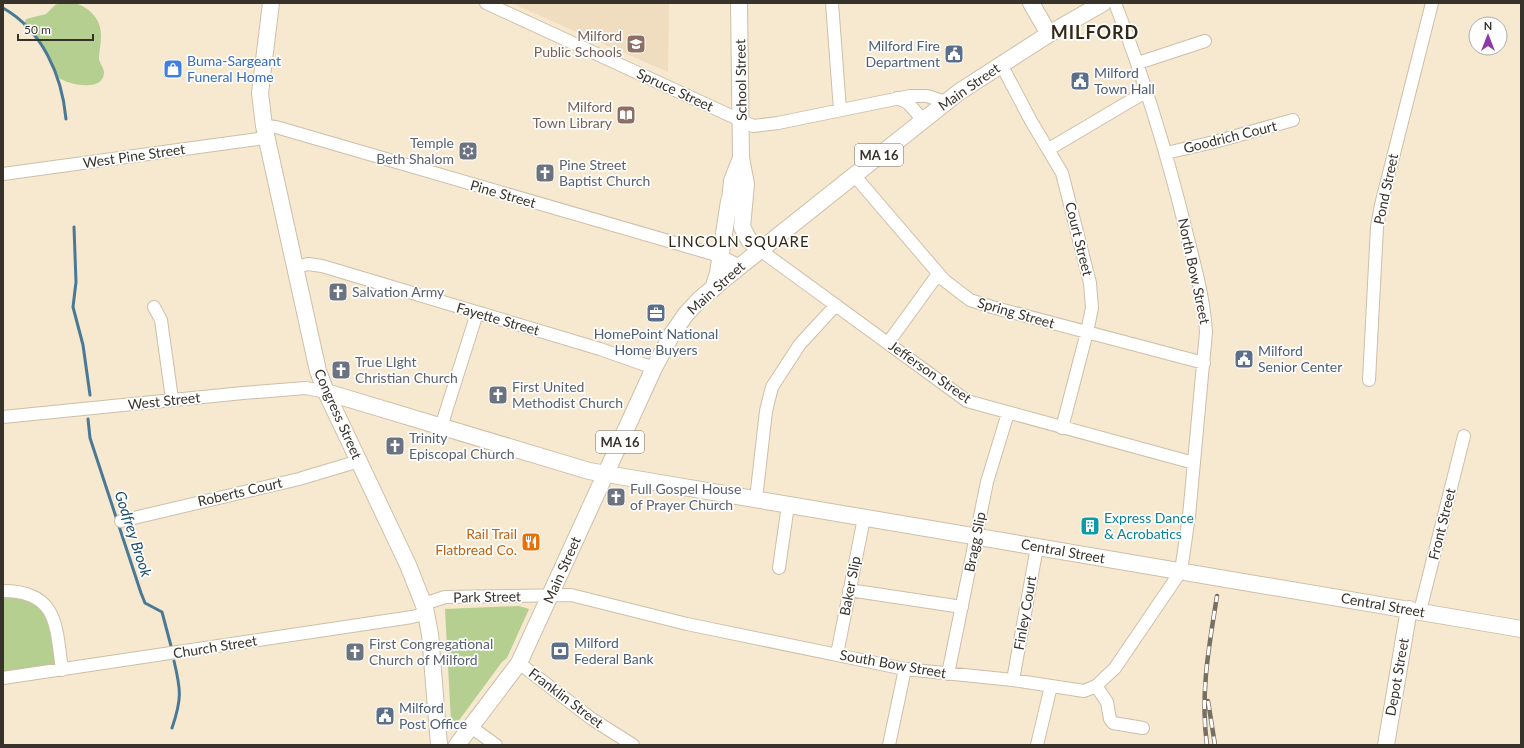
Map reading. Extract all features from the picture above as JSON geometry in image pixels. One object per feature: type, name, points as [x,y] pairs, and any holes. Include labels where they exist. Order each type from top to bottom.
[{"type":"main road","name":"Congress Street","points":[[271,3],[260,93],[264,132],[311,348],[326,392],[408,565],[425,608],[439,745]]},
{"type":"main road","name":"School Street","points":[[739,3],[742,121],[741,158],[746,180],[742,219],[744,232]]},
{"type":"main road","points":[[1030,3],[1049,34]]},
{"type":"main road","name":"Main Street","points":[[457,745],[519,663],[654,368],[678,324],[694,306],[740,266],[946,102],[1001,64],[1103,3]]},
{"type":"main road","name":"School Street","points":[[741,158],[734,174],[729,201],[731,218],[760,250]]},
{"type":"main road","points":[[713,289],[718,277],[729,201]]},
{"type":"main road","name":"Central Street","points":[[326,392],[589,471],[1414,610],[1521,630]]},
{"type":"main road","name":"Depot Street","points":[[1386,745],[1414,610]]},
{"type":"street","name":"Spruce Street","points":[[486,3],[753,126],[764,126],[896,98],[920,95],[946,102]]},
{"type":"street","points":[[832,3],[840,110]]},
{"type":"street","name":"North Bow Street","points":[[1115,3],[1138,63],[1166,153],[1192,256],[1206,320],[1204,363],[1189,516],[1181,571]]},
{"type":"street","name":"Pond Street","points":[[1370,380],[1377,227],[1381,205],[1432,3]]},
{"type":"street","points":[[1138,63],[1205,41]]},
{"type":"street","name":"Court Street","points":[[1001,64],[1031,121],[1062,173],[1090,283],[1092,308],[1062,428]]},
{"type":"street","points":[[1049,149],[1147,91]]},
{"type":"street","points":[[896,98],[908,103],[923,120]]},
{"type":"street","name":"Goodrich Court","points":[[1166,153],[1218,141],[1294,120]]},
{"type":"street","name":"Pine Street","points":[[264,132],[276,127],[720,256],[740,266]]},
{"type":"street","name":"West Pine Street","points":[[4,170],[264,132]]},
{"type":"street","name":"Spring Street","points":[[854,175],[938,274],[957,291],[978,303],[1204,363]]},
{"type":"street","name":"Jefferson Street","points":[[760,250],[964,399],[1008,413],[1194,464]]},
{"type":"street","name":"Fayette Street","points":[[294,268],[308,264],[322,266],[600,349],[654,368]]},
{"type":"street","points":[[888,343],[938,274]]},
{"type":"street","points":[[756,500],[766,412],[772,387],[800,344],[836,305]]},
{"type":"street","points":[[154,307],[161,320],[172,399]]},
{"type":"street","points":[[441,427],[477,313]]},
{"type":"street","name":"West Street","points":[[3,417],[172,399],[306,388],[326,392]]},
{"type":"street","name":"Bragg Slip","points":[[948,674],[987,482],[1008,413]]},
{"type":"street","name":"Front Street","points":[[1414,610],[1464,436]]},
{"type":"street","name":"Roberts Court","points":[[121,521],[299,479],[359,462]]},
{"type":"street","points":[[779,568],[788,505]]},
{"type":"street","name":"Baker Slip","points":[[837,654],[864,518]]},
{"type":"street","name":"Finley Court","points":[[1013,680],[1037,547]]},
{"type":"street","name":"South Bow Street","points":[[550,596],[571,595],[687,624],[905,669],[1013,680],[1084,692],[1096,686],[1115,668],[1181,571]]},
{"type":"street","points":[[849,590],[962,607]]},
{"type":"street","points":[[3,591],[27,593],[41,601],[49,609],[53,620],[62,670]]},
{"type":"street","name":"Park Street","points":[[425,608],[445,597],[550,596]]},
{"type":"street","name":"Church Street","points":[[3,678],[412,617],[425,608]]},
{"type":"street","name":"Franklin Street","points":[[519,663],[592,719],[633,745]]},
{"type":"street","points":[[888,745],[905,669]]},
{"type":"street","points":[[1037,745],[1051,686]]},
{"type":"street","points":[[1096,686],[1107,702],[1110,718],[1113,722],[1143,728]]},
{"type":"street","points":[[471,727],[496,745]]},
{"type":"shaded area","name":"Milford Public Schools","points":[[511,3],[669,3],[668,72],[631,56]]},
{"type":"green space","points":[[60,3],[73,3],[81,5],[91,12],[100,26],[101,40],[99,60],[104,73],[102,79],[98,83],[92,85],[78,85],[59,78],[42,47],[23,25],[26,19],[46,14],[55,5]]},
{"type":"green space","points":[[3,595],[24,598],[32,601],[38,606],[47,621],[50,630],[56,659],[55,665],[3,673]]},
{"type":"green space","points":[[519,606],[529,609],[507,658],[502,662],[460,719],[457,722],[451,721],[445,609]]},
{"type":"waterway","name":"Godfrey Brook","points":[[3,8],[17,17],[29,28],[48,55],[60,86],[66,119]]},
{"type":"waterway","name":"Godfrey Brook","points":[[74,227],[76,282],[73,307],[83,345],[90,395]]},
{"type":"waterway","name":"Godfrey Brook","points":[[88,419],[90,438],[141,593],[145,603],[162,612],[171,646]]},
{"type":"waterway","name":"Godfrey Brook","points":[[172,728],[179,702],[179,687],[174,661]]},
{"type":"railway","points":[[1207,745],[1204,707],[1206,670],[1217,596]]},
{"type":"railway","points":[[1208,701],[1215,745]]},
{"type":"place","name":"Milford Public Schools","points":[[636,44]]},
{"type":"place","name":"Milford Fire Department","points":[[954,54]]},
{"type":"place","name":"Buma-Sargeant Funeral Home","points":[[173,69]]},
{"type":"place","name":"Milford Town Hall","points":[[1080,81]]},
{"type":"place","name":"Milford Town Library","points":[[626,115]]},
{"type":"place","name":"Temple Beth Shalom","points":[[468,151]]},
{"type":"place","name":"Pine Street Baptist Church","points":[[545,173]]},
{"type":"place","name":"Salvation Army","points":[[338,292]]},
{"type":"place","name":"HomePoint National Home Buyers","points":[[656,313]]},
{"type":"place","name":"Milford Senior Center","points":[[1244,359]]},
{"type":"place","name":"True LIght Christian Church","points":[[341,370]]},
{"type":"place","name":"First United Methodist Church","points":[[498,395]]},
{"type":"place","name":"Trinity Episcopal Church","points":[[395,446]]},
{"type":"place","name":"Full Gospel House of Prayer Church","points":[[616,497]]},
{"type":"place","name":"Express Dance & Acrobatics","points":[[1090,526]]},
{"type":"place","name":"Rail Trail Flatbread Co.","points":[[531,542]]},
{"type":"place","name":"Milford Federal Bank","points":[[560,651]]},
{"type":"place","name":"First Congregational Church of Milford","points":[[355,652]]},
{"type":"place","name":"Milford Post Office","points":[[385,716]]},
{"type":"district","name":"MILFORD","points":[[1095,33]]},
{"type":"district","name":"LINCOLN SQUARE","points":[[739,242]]}]
